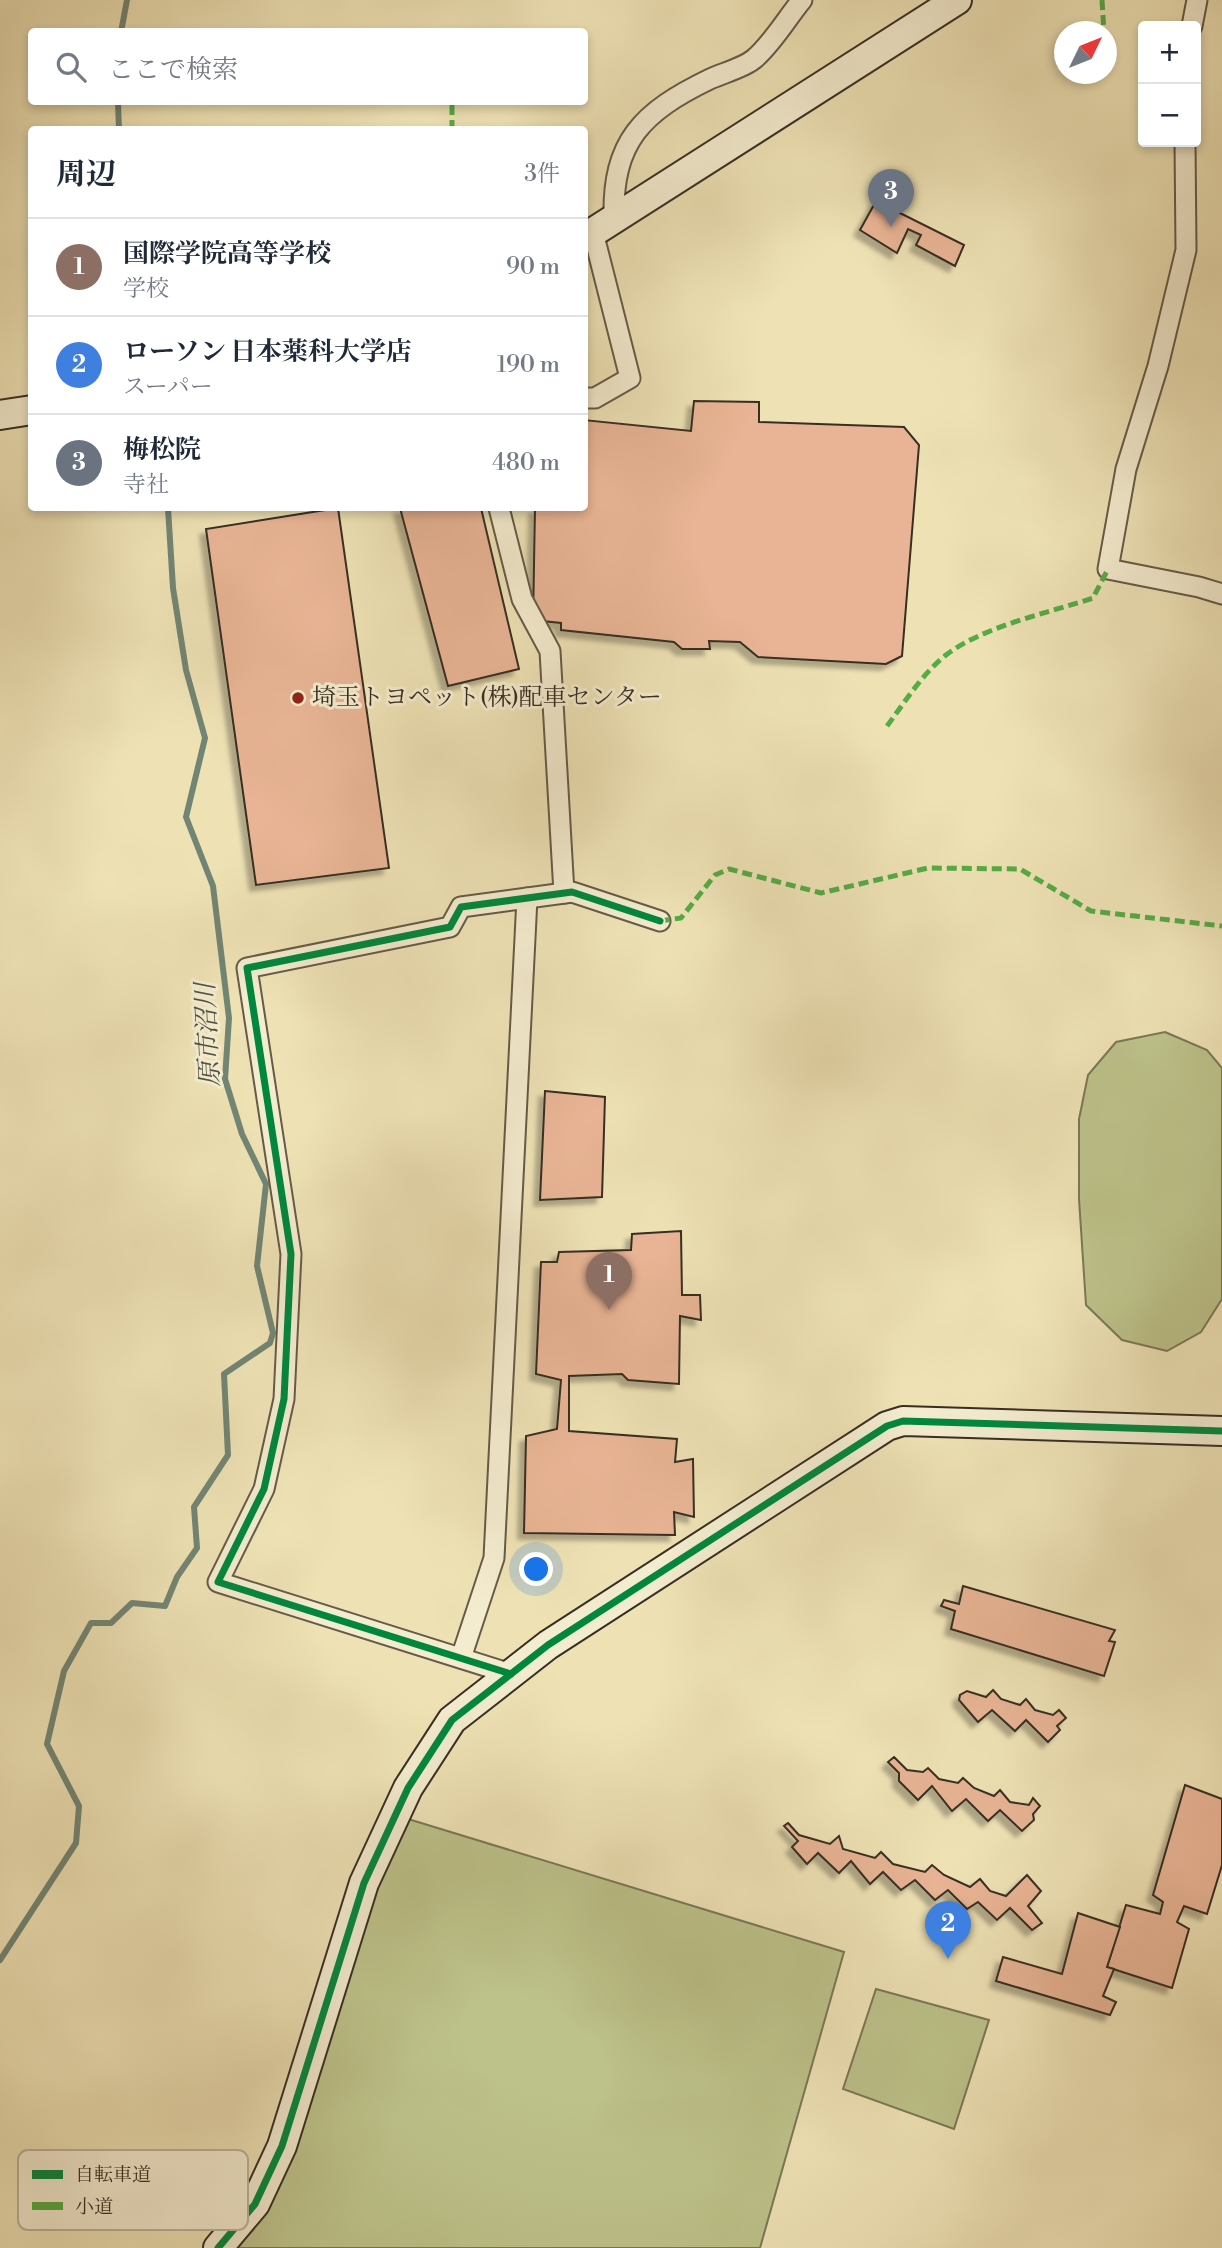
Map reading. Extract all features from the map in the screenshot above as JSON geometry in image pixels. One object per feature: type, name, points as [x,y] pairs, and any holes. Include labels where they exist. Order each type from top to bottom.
[{"type":"street","points":[[588,398],[595,398],[630,378],[597,230],[622,154],[637,129],[652,113],[754,60],[802,0]]},
{"type":"street","points":[[597,230],[957,0]]},
{"type":"street","points":[[1193,21],[1197,0]]},
{"type":"street","points":[[1185,147],[1186,250],[1158,366],[1126,469],[1108,569],[1222,594]]},
{"type":"street","points":[[0,415],[28,411]]},
{"type":"street","points":[[500,511],[522,599],[550,650],[564,893]]},
{"type":"street","points":[[511,1674],[218,1583],[264,1489],[284,1399],[291,1254],[247,968],[450,928],[461,908],[572,892],[660,921]]},
{"type":"street","points":[[461,1658],[494,1558],[527,898]]},
{"type":"street","points":[[248,2211],[282,2146],[364,1883],[408,1788],[452,1720],[548,1645],[887,1426],[903,1421],[1222,1431]]},
{"type":"street","points":[[218,2248],[233,2230]]},
{"type":"green space","points":[[1165,1032],[1207,1050],[1222,1068],[1222,1299],[1201,1332],[1167,1351],[1122,1340],[1086,1305],[1079,1199],[1079,1119],[1088,1075],[1116,1042]]},
{"type":"green space","points":[[395,1815],[844,1952],[760,2248],[238,2248],[245,2230],[248,2230],[248,2220]]},
{"type":"green space","points":[[876,1989],[989,2020],[954,2129],[843,2089]]},
{"type":"building","points":[[876,201],[964,245],[955,266],[916,245],[921,235],[908,229],[897,253],[860,230]]},
{"type":"building","points":[[694,401],[759,402],[759,422],[904,427],[919,445],[902,656],[886,664],[758,657],[740,642],[709,641],[710,649],[682,649],[674,642],[561,630],[561,623],[533,620],[535,511],[588,511],[588,420],[691,431]]},
{"type":"building","name":"埼玉トヨペット(株)配車センター","points":[[319,511],[338,511],[389,868],[256,885],[206,529]]},
{"type":"building","points":[[401,511],[482,511],[519,669],[448,686]]},
{"type":"building","points":[[545,1091],[605,1097],[602,1197],[540,1200]]},
{"type":"building","points":[[681,1231],[682,1295],[700,1295],[701,1320],[680,1316],[679,1384],[628,1380],[622,1374],[569,1376],[569,1431],[677,1439],[675,1462],[693,1459],[694,1517],[674,1512],[675,1535],[524,1533],[526,1436],[557,1429],[561,1380],[536,1374],[541,1262],[557,1262],[559,1252],[631,1250],[632,1234]]},
{"type":"building","points":[[963,1586],[1115,1630],[1109,1641],[1115,1642],[1104,1676],[951,1629],[955,1611],[941,1606],[944,1600],[959,1604]]},
{"type":"building","points":[[993,1690],[1001,1699],[1020,1705],[1026,1699],[1035,1710],[1053,1715],[1059,1710],[1066,1718],[1057,1726],[1060,1730],[1048,1742],[1026,1720],[1015,1731],[992,1710],[978,1722],[959,1700],[960,1695],[967,1691],[986,1697]]},
{"type":"building","points":[[894,1757],[907,1770],[923,1772],[928,1768],[939,1779],[958,1783],[963,1778],[974,1788],[994,1796],[1000,1790],[1010,1802],[1029,1805],[1033,1798],[1040,1806],[1033,1814],[1034,1820],[1022,1831],[1000,1810],[988,1821],[966,1799],[952,1811],[932,1786],[918,1800],[899,1781],[899,1773],[888,1762]]},
{"type":"building","points":[[1185,1785],[1222,1799],[1222,1865],[1207,1914],[1184,1906],[1177,1922],[1189,1929],[1172,1988],[1107,1967],[1126,1905],[1160,1914],[1163,1902],[1153,1895]]},
{"type":"building","points":[[788,1823],[799,1835],[830,1844],[839,1836],[843,1849],[875,1858],[881,1852],[893,1864],[925,1872],[932,1865],[944,1875],[970,1887],[980,1879],[990,1891],[1006,1896],[1027,1875],[1041,1891],[1028,1906],[1042,1923],[1032,1930],[1010,1908],[997,1920],[978,1902],[967,1909],[948,1890],[935,1900],[915,1880],[901,1890],[883,1872],[870,1884],[851,1861],[839,1873],[818,1853],[807,1864],[792,1847],[798,1841],[784,1826]]},
{"type":"building","points":[[1078,1913],[1120,1927],[1107,1967],[1114,1969],[1103,1996],[1116,2002],[1110,2015],[996,1981],[1003,1957],[1062,1974]]},
{"type":"waterway","name":"原市沼川","points":[[122,28],[127,0]]},
{"type":"waterway","name":"原市沼川","points":[[118,105],[119,126]]},
{"type":"waterway","name":"原市沼川","points":[[0,1960],[76,1843],[79,1806],[47,1744],[64,1671],[91,1623],[111,1623],[132,1603],[165,1606],[177,1577],[197,1548],[194,1507],[228,1455],[224,1374],[270,1343],[273,1333],[257,1266],[266,1184],[242,1134],[225,1079],[229,1018],[213,886],[186,817],[205,738],[186,670],[173,588],[168,511]]},
{"type":"marked path","points":[[1102,0],[1103,21]]},
{"type":"marked path","points":[[452,105],[452,126]]},
{"type":"marked path","points":[[887,726],[922,679],[946,655],[997,628],[1093,598],[1108,569]]},
{"type":"marked path","points":[[660,921],[681,918],[715,875],[729,869],[821,893],[928,868],[1020,869],[1091,911],[1222,926]]},
{"type":"cycle path","points":[[511,1674],[218,1582],[264,1489],[284,1399],[291,1254],[247,968],[450,927],[461,907],[572,892],[660,921]]},
{"type":"cycle path","points":[[248,2212],[255,2204],[282,2146],[364,1883],[408,1788],[452,1720],[548,1645],[887,1426],[903,1421],[1222,1431]]},
{"type":"cycle path","points":[[218,2248],[233,2230]]},
{"type":"place","name":"梅松院","points":[[891,227]]},
{"type":"place","name":"埼玉トヨペット(株)配車センター","points":[[298,698]]},
{"type":"place","name":"国際学院高等学校","points":[[609,1310]]},
{"type":"place","name":"ローソン 日本薬科大学店","points":[[948,1959]]}]
